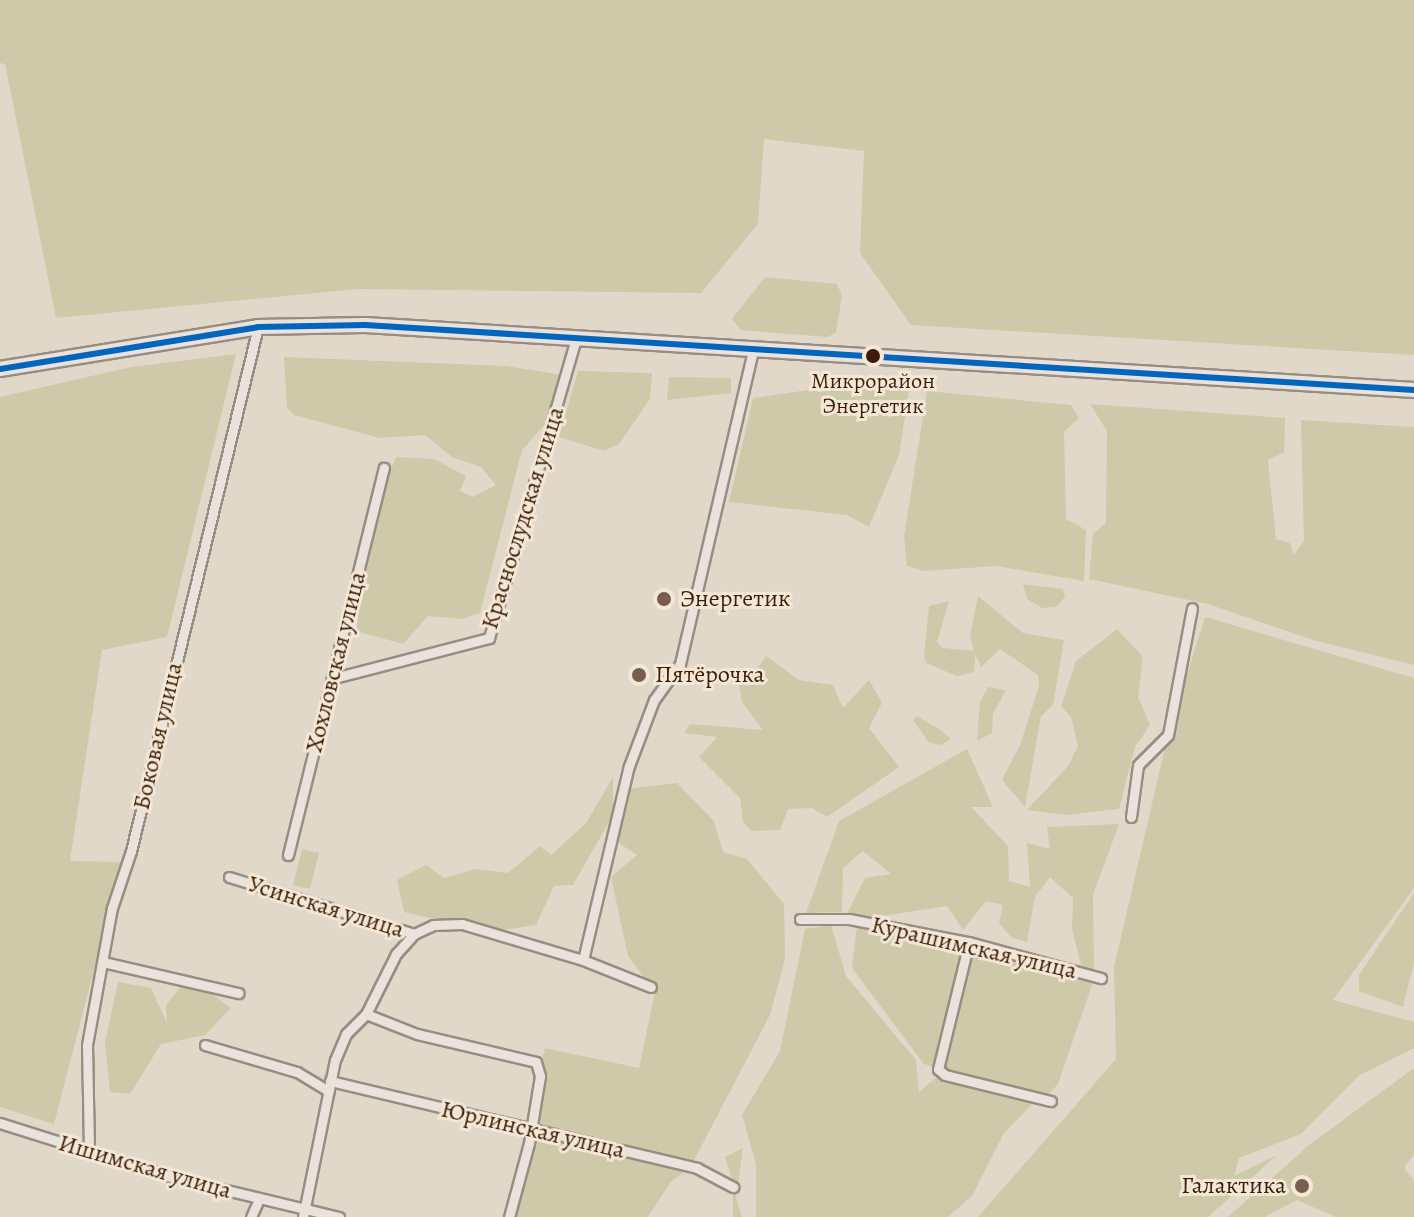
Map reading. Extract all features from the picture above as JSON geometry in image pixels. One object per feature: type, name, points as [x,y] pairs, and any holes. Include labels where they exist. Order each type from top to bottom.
[{"type":"main road","points":[[0,369],[258,327],[365,325],[1414,390]]},
{"type":"street","name":"Боковая улица","points":[[89,1149],[87,1045],[103,962],[258,327]]},
{"type":"street","name":"Краснослудская улица","points":[[334,678],[489,638],[576,338]]},
{"type":"street","points":[[583,960],[629,766],[654,700],[680,664],[753,350]]},
{"type":"street","name":"Хохловская улица","points":[[288,855],[384,468]]},
{"type":"street","points":[[1131,817],[1138,765],[1168,735],[1192,608]]},
{"type":"street","name":"Усинская улица","points":[[229,877],[414,934],[433,925],[462,924],[583,960],[651,987]]},
{"type":"street","name":"Курашимская улица","points":[[800,919],[849,919],[969,942],[1101,978]]},
{"type":"street","points":[[304,1213],[330,1086],[346,1034],[366,1014],[396,954],[414,934]]},
{"type":"street","points":[[969,942],[938,1063],[941,1072],[1051,1101]]},
{"type":"street","points":[[103,962],[238,993]]},
{"type":"street","points":[[366,1014],[417,1034],[530,1059],[540,1076],[527,1130],[529,1143],[509,1217]]},
{"type":"street","name":"Юрлинская улица","points":[[205,1045],[297,1072],[330,1086],[697,1168],[733,1187]]},
{"type":"street","name":"Ишимская улица","points":[[0,1123],[304,1213],[339,1217]]},
{"type":"street","points":[[251,1217],[259,1199]]},
{"type":"shaded area","points":[[0,0],[1414,0],[1414,355],[911,325],[860,253],[864,151],[764,139],[758,224],[701,293],[357,289],[56,318],[5,64],[0,63]]},
{"type":"shaded area","points":[[765,277],[837,284],[842,296],[836,332],[828,337],[741,330],[732,319]]},
{"type":"shaded area","points":[[236,354],[167,637],[102,650],[70,861],[122,862],[54,1124],[0,1107],[0,397],[131,367]]},
{"type":"shaded area","points":[[284,357],[506,366],[563,375],[546,423],[522,450],[480,613],[461,619],[428,616],[403,644],[356,631],[370,520],[396,457],[434,459],[466,476],[460,491],[473,497],[496,485],[481,467],[452,457],[425,435],[380,438],[294,415],[287,408]]},
{"type":"shaded area","points":[[578,371],[652,373],[650,399],[619,444],[604,451],[559,437]]},
{"type":"shaded area","points":[[669,377],[731,378],[731,393],[667,400]]},
{"type":"shaded area","points":[[842,385],[909,391],[899,455],[869,527],[847,515],[729,502],[753,398]]},
{"type":"shaded area","points":[[927,391],[1071,405],[1079,418],[1064,432],[1066,519],[1086,530],[1084,581],[996,566],[924,571],[907,566],[904,536]]},
{"type":"shaded area","points":[[1090,404],[1285,418],[1284,452],[1268,460],[1276,539],[1290,543],[1294,555],[1304,541],[1301,420],[1414,427],[1414,665],[1313,640],[1208,604],[1089,579],[1093,534],[1106,523],[1107,431]]},
{"type":"shaded area","points":[[1023,584],[1063,589],[1065,597],[1056,607],[1042,608],[1027,599]]},
{"type":"shaded area","points":[[978,596],[1023,633],[1064,640],[1053,705],[1041,716],[1025,807],[1002,780],[1020,745],[1039,686],[1038,675],[1000,649],[981,667],[975,654],[974,672],[957,676],[926,663],[924,656],[929,606],[949,601],[937,642],[943,648],[974,651],[970,637]]},
{"type":"shaded area","points":[[1205,617],[1414,678],[1414,888],[1333,1000],[1414,1022],[1414,1048],[1360,1075],[1301,1134],[1239,1158],[1234,1176],[1277,1155],[1208,1217],[978,1217],[1116,1059],[1114,967],[1168,735]]},
{"type":"shaded area","points":[[1117,629],[1143,657],[1138,697],[1150,725],[1135,747],[1119,809],[1066,815],[1027,810],[1068,766],[1078,746],[1071,717],[1061,706],[1076,661]]},
{"type":"shaded area","points":[[766,656],[799,680],[833,685],[843,708],[869,680],[882,703],[869,728],[899,767],[827,817],[812,808],[788,809],[780,830],[751,831],[743,822],[740,798],[699,757],[717,737],[684,733],[690,724],[763,730],[742,702],[739,685],[750,679]]},
{"type":"shaded area","points":[[988,687],[1006,690],[993,714],[992,733],[977,741],[980,702]]},
{"type":"shaded area","points":[[917,716],[951,739],[941,745],[929,743],[913,720]]},
{"type":"shaded area","points":[[967,749],[993,807],[971,807],[1008,846],[1009,881],[1030,887],[1027,843],[1050,849],[1047,827],[1119,824],[1093,895],[1094,970],[1081,965],[1072,929],[1073,898],[1050,877],[1035,897],[1027,942],[1012,938],[999,923],[1003,905],[986,901],[963,930],[947,906],[863,919],[846,915],[865,878],[891,874],[863,851],[843,868],[842,912],[806,913],[839,821]]},
{"type":"shaded area","points":[[613,777],[613,815],[573,885],[554,886],[536,925],[491,932],[404,912],[397,880],[426,865],[444,878],[476,869],[508,873],[540,846],[551,855],[586,823]]},
{"type":"shaded area","points":[[677,783],[714,821],[723,852],[747,859],[784,904],[785,959],[770,1015],[691,1166],[670,1183],[648,1217],[507,1217],[545,1048],[639,1068],[655,992],[628,956],[611,877],[637,855],[617,842],[627,789]]},
{"type":"shaded area","points":[[302,849],[319,853],[310,889],[293,885]]},
{"type":"shaded area","points":[[1414,893],[1414,962],[1403,1007],[1359,991],[1359,975]]},
{"type":"shaded area","points":[[831,925],[846,976],[916,1060],[919,1092],[945,1070],[924,1064],[852,968],[857,926],[972,946],[1094,979],[1058,1084],[1048,1095],[1005,1085],[1036,1100],[1004,1133],[972,1196],[948,1217],[756,1217],[756,1164],[742,1115],[780,1051],[805,929]]},
{"type":"shaded area","points":[[189,977],[231,1008],[205,1035],[161,1044],[130,1094],[110,1092],[105,1042],[118,982],[151,988],[167,1023],[166,1005]]},
{"type":"shaded area","points":[[1414,1068],[1414,1154],[1404,1168],[1414,1181],[1414,1217],[1336,1217],[1297,1200],[1265,1217],[1228,1217],[1309,1145]]},
{"type":"shaded area","points":[[743,1148],[736,1198],[742,1217],[733,1217],[733,1182],[725,1157]]},
{"type":"transit line","points":[[0,369],[258,327],[365,325],[1414,390]]},
{"type":"place","name":"Микрорайон Энергетик","points":[[873,356]]},
{"type":"place","name":"Энергетик","points":[[664,599]]},
{"type":"place","name":"Пятёрочка","points":[[639,675]]},
{"type":"place","name":"Галактика","points":[[1302,1186]]}]
